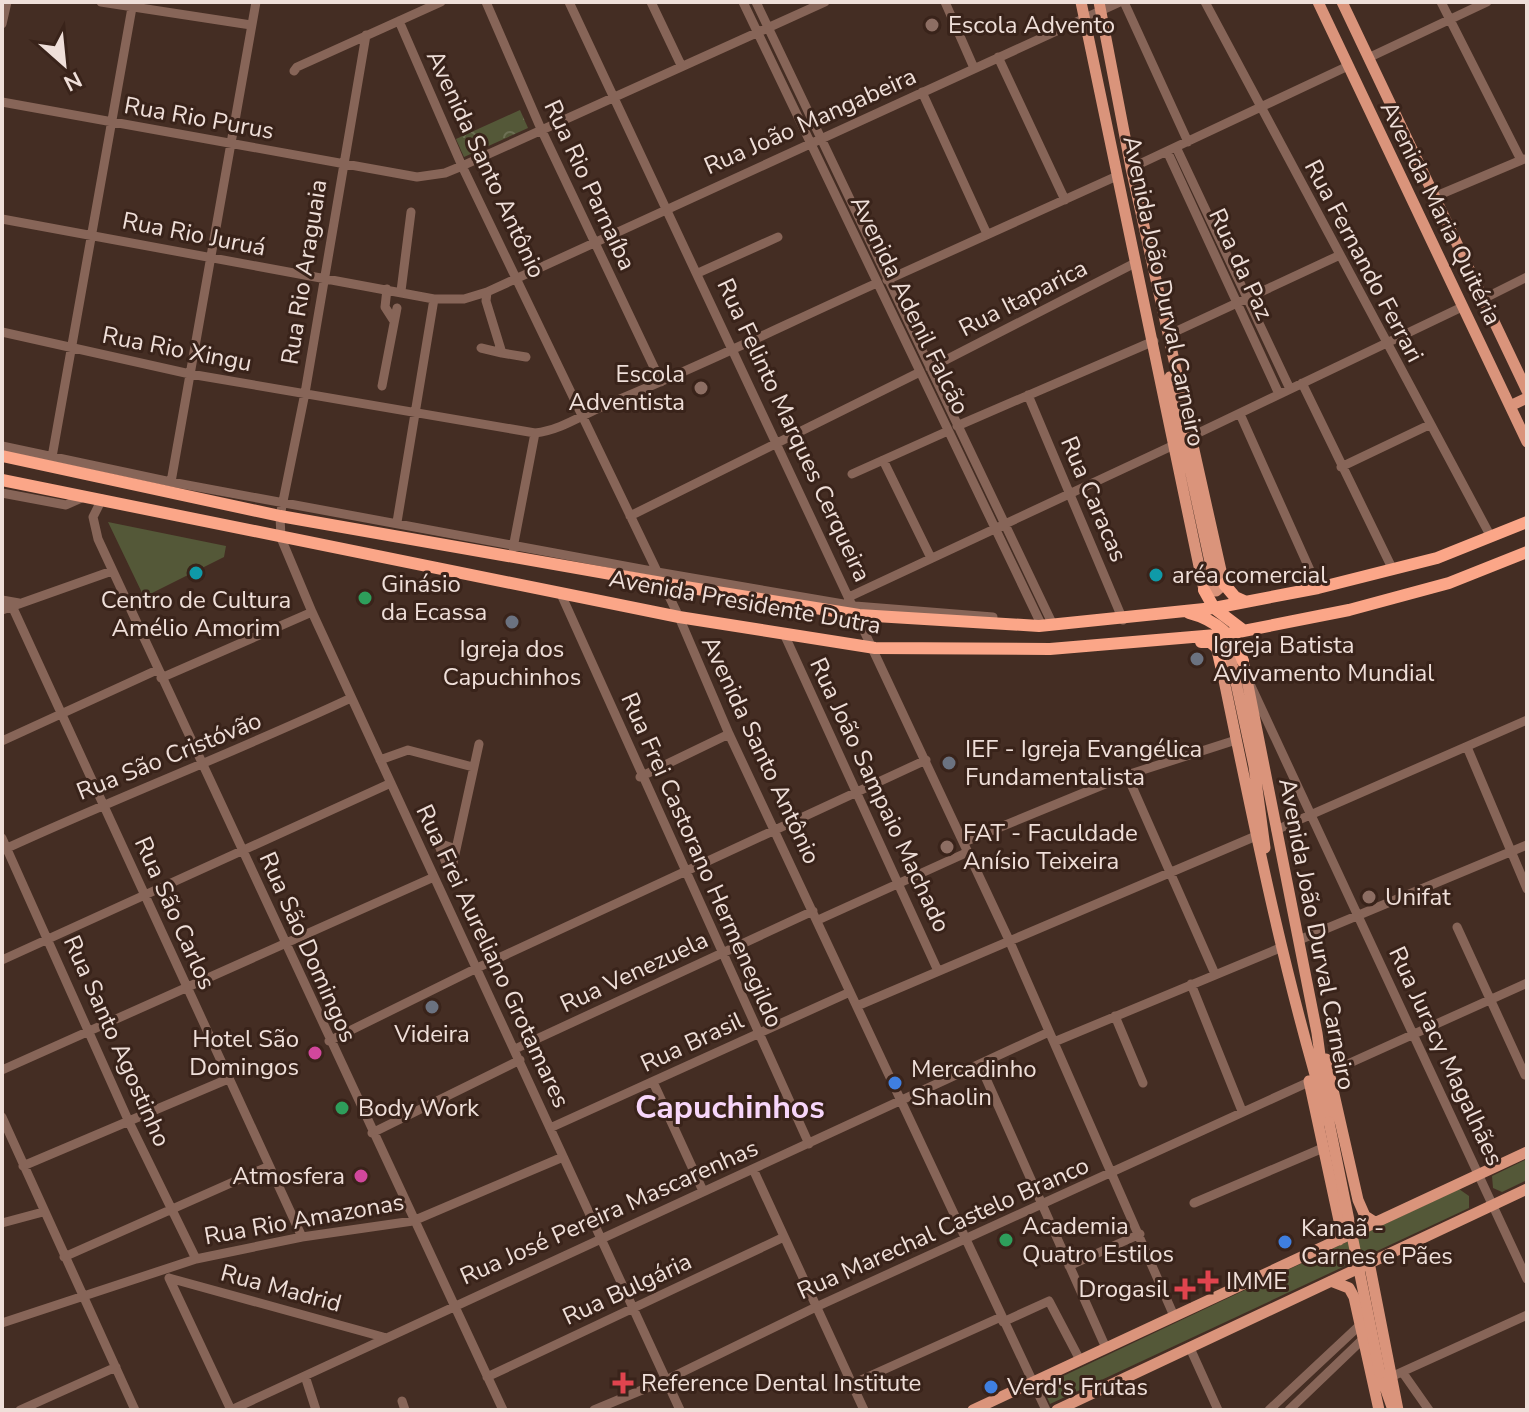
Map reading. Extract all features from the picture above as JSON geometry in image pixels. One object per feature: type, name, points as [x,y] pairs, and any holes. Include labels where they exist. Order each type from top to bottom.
[{"type":"highway","name":"Avenida Presidente Dutra","points":[[2,456],[196,492],[280,516],[513,549],[659,578],[857,611],[1045,626],[1186,612],[1318,588],[1393,570],[1527,522]]},
{"type":"highway","points":[[73,470],[122,471]]},
{"type":"highway","name":"Avenida Presidente Dutra","points":[[2,480],[679,617],[875,648],[1050,649],[1228,634],[1349,610],[1449,583],[1527,552]]},
{"type":"highway","points":[[1214,585],[1246,602]]},
{"type":"highway","points":[[1214,585],[1214,608],[1243,630]]},
{"type":"highway","points":[[1214,585],[1186,612],[1208,620],[1234,638],[1232,663]]},
{"type":"highway","points":[[1232,663],[1260,628]]},
{"type":"highway","points":[[1186,639],[1210,642],[1232,663]]},
{"type":"main road","name":"Avenida João Durval Carneiro","points":[[1081,2],[1174,445],[1214,585]]},
{"type":"main road","name":"Avenida Maria Quitéria","points":[[1318,2],[1346,67],[1527,442]]},
{"type":"main road","name":"Avenida Maria Quitéria","points":[[1342,2],[1526,386]]},
{"type":"main road","name":"Avenida João Durval Carneiro","points":[[1100,6],[1131,168],[1192,436],[1214,585]]},
{"type":"main road","points":[[1168,335],[1165,350],[1214,585]]},
{"type":"main road","points":[[1154,341],[1165,350]]},
{"type":"main road","points":[[1510,406],[1527,398]]},
{"type":"main road","name":"Avenida João Durval Carneiro","points":[[1232,663],[1246,675],[1317,1033],[1329,1122],[1380,1373],[1382,1410]]},
{"type":"main road","name":"Avenida João Durval Carneiro","points":[[1232,663],[1236,740],[1256,836],[1280,948],[1329,1122]]},
{"type":"main road","points":[[1232,663],[1260,808],[1265,873]]},
{"type":"main road","points":[[1260,808],[1283,868]]},
{"type":"main road","points":[[1317,1033],[1330,1072],[1358,1200],[1365,1216],[1376,1223]]},
{"type":"main road","points":[[1305,1044],[1309,1082],[1335,1201],[1339,1240]]},
{"type":"main road","points":[[973,1410],[1527,1152]]},
{"type":"main road","points":[[1057,1410],[1527,1189]]},
{"type":"main road","points":[[1335,1201],[1343,1207],[1358,1200]]},
{"type":"main road","name":"Avenida João Durval Carneiro","points":[[1369,1262],[1373,1289],[1398,1374],[1396,1410]]},
{"type":"main road","points":[[1331,1281],[1349,1288],[1354,1297]]},
{"type":"main road","points":[[1354,1297],[1360,1286],[1367,1285],[1373,1289]]},
{"type":"main road","name":"Avenida João Durval Carneiro","points":[[1354,1297],[1382,1410]]},
{"type":"main road","name":"Avenida João Durval Carneiro","points":[[1380,1373],[1396,1410]]},
{"type":"street","points":[[2,24],[7,2]]},
{"type":"street","points":[[101,2],[251,25]]},
{"type":"street","points":[[171,482],[256,2]]},
{"type":"street","points":[[294,71],[441,2]]},
{"type":"street","name":"Rua Rio Parnaíba","points":[[486,2],[541,129],[661,382]]},
{"type":"street","name":"Rua Felinto Marques Cerqueira","points":[[569,2],[875,648],[1009,940],[1174,1316]]},
{"type":"street","points":[[651,2],[681,65]]},
{"type":"street","name":"Avenida Adenil Falcão","points":[[743,2],[810,142],[858,231],[1045,626]]},
{"type":"street","name":"Avenida Adenil Falcão","points":[[756,2],[820,137],[858,231]]},
{"type":"street","name":"Rua Rio Purus","points":[[2,102],[417,177],[462,166],[825,2]]},
{"type":"street","points":[[945,2],[974,68]]},
{"type":"street","points":[[1122,2],[1188,142]]},
{"type":"street","name":"Rua João Mangabeira","points":[[517,278],[1085,18],[1100,6],[1122,2]]},
{"type":"street","name":"Rua Fernando Ferrari","points":[[1205,2],[1338,256],[1491,537]]},
{"type":"street","points":[[1434,197],[1524,159],[1441,2]]},
{"type":"street","points":[[1368,58],[1487,2]]},
{"type":"street","points":[[52,457],[133,5]]},
{"type":"street","name":"Avenida Santo Antônio","points":[[399,21],[462,166],[679,617],[729,734],[1046,1410]]},
{"type":"street","name":"Rua Rio Araguaia","points":[[280,516],[305,393],[341,164],[366,35]]},
{"type":"street","points":[[998,57],[1065,200]]},
{"type":"street","points":[[1131,168],[1346,67]]},
{"type":"street","points":[[922,92],[987,234]]},
{"type":"street","name":"Rua da Paz","points":[[1172,149],[1231,260],[1290,389]]},
{"type":"street","name":"Rua da Paz","points":[[1172,149],[1220,265],[1279,394]]},
{"type":"street","points":[[513,549],[535,433],[562,427],[582,415],[1117,176]]},
{"type":"street","points":[[401,291],[411,212]]},
{"type":"street","name":"Rua Rio Juruá","points":[[2,219],[209,259],[323,276],[434,299],[464,299],[517,278]]},
{"type":"street","points":[[698,273],[778,237]]},
{"type":"street","points":[[1168,335],[1338,256]]},
{"type":"street","points":[[1220,265],[1231,260]]},
{"type":"street","name":"Rua Itaparica","points":[[630,516],[1135,263]]},
{"type":"street","points":[[1483,299],[1527,277]]},
{"type":"street","points":[[387,289],[385,307],[394,321]]},
{"type":"street","points":[[487,292],[486,301],[502,353]]},
{"type":"street","points":[[397,522],[434,299]]},
{"type":"street","points":[[1192,436],[1462,307]]},
{"type":"street","points":[[382,386],[397,308]]},
{"type":"street","name":"Rua Rio Xingu","points":[[2,332],[190,374],[535,433]]},
{"type":"street","points":[[852,474],[1154,341]]},
{"type":"street","points":[[481,348],[526,357]]},
{"type":"street","points":[[1302,383],[1393,570]]},
{"type":"street","name":"Rua Caracas","points":[[1028,395],[1123,620]]},
{"type":"street","points":[[1240,414],[1318,588]]},
{"type":"street","points":[[1341,467],[1429,425]]},
{"type":"street","points":[[851,596],[1174,445]]},
{"type":"street","name":"Avenida Presidente Dutra","points":[[2,446],[171,482],[196,492],[283,501],[397,522],[461,541]]},
{"type":"street","points":[[883,460],[931,558]]},
{"type":"street","points":[[2,493],[66,505],[86,496]]},
{"type":"street","name":"Rua São Domingos","points":[[102,499],[94,514],[94,524],[112,571],[503,1410]]},
{"type":"street","points":[[343,526],[347,513]]},
{"type":"street","name":"Rua Frei Aureliano Grotamares","points":[[280,516],[281,538],[312,612],[680,1410]]},
{"type":"street","points":[[2,600],[11,607],[112,571]]},
{"type":"street","name":"Rua Frei Castorano Hermenegildo","points":[[560,592],[640,777],[809,1144]]},
{"type":"street","name":"Rua São Carlos","points":[[11,607],[188,988],[267,1167],[302,1237]]},
{"type":"street","points":[[2,741],[62,713],[312,612]]},
{"type":"street","name":"Rua João Sampaio Machado","points":[[785,636],[938,971]]},
{"type":"street","name":"Rua Juracy Magalhães","points":[[1246,675],[1527,1279]]},
{"type":"street","name":"Rua São Cristóvão","points":[[4,850],[103,803],[351,698]]},
{"type":"street","points":[[1276,830],[1527,720]]},
{"type":"street","points":[[640,777],[729,734]]},
{"type":"street","name":"Rua Venezuela","points":[[515,1049],[722,953],[899,883],[966,847],[1127,775],[1236,740]]},
{"type":"street","points":[[456,849],[479,744]]},
{"type":"street","points":[[1467,747],[1527,889]]},
{"type":"street","points":[[380,760],[408,750],[473,767]]},
{"type":"street","points":[[329,1041],[477,968],[926,760]]},
{"type":"street","points":[[1127,775],[1215,974]]},
{"type":"street","points":[[2,960],[391,783]]},
{"type":"street","points":[[857,1006],[1256,836]]},
{"type":"street","name":"Rua Santo Agostinho","points":[[2,838],[4,850],[49,939],[129,1122],[196,1259]]},
{"type":"street","points":[[1299,940],[1527,845]]},
{"type":"street","points":[[2,1070],[91,1033],[434,877]]},
{"type":"street","points":[[1457,927],[1525,1075]]},
{"type":"street","points":[[1054,1042],[1280,948]]},
{"type":"street","points":[[1330,1072],[1527,983]]},
{"type":"street","points":[[1191,984],[1242,1111]]},
{"type":"street","name":"Rua Brasil","points":[[550,1128],[850,992]]},
{"type":"street","points":[[1115,1016],[1143,1083]]},
{"type":"street","name":"Rua José Pereira Mascarenhas","points":[[231,1410],[452,1305],[1049,1032]]},
{"type":"street","points":[[372,1133],[520,1060]]},
{"type":"street","points":[[980,1065],[1106,1348]]},
{"type":"street","points":[[23,1166],[228,1079]]},
{"type":"street","points":[[653,1082],[703,1191]]},
{"type":"street","name":"Rua Marechal Castelo Branco","points":[[594,1410],[666,1380],[816,1307],[1309,1082]]},
{"type":"street","points":[[2,1117],[135,1410]]},
{"type":"street","points":[[1194,1203],[1323,1148]]},
{"type":"street","name":"Rua Rio Amazonas","points":[[2,1323],[167,1274],[196,1259],[302,1237],[413,1221],[563,1157]]},
{"type":"street","points":[[64,1257],[267,1167]]},
{"type":"street","points":[[753,1169],[864,1410]]},
{"type":"street","points":[[2,1223],[43,1212]]},
{"type":"street","points":[[1069,1266],[1140,1234]]},
{"type":"street","name":"Rua Bulgária","points":[[487,1377],[784,1237]]},
{"type":"street","points":[[167,1274],[231,1410]]},
{"type":"street","name":"Rua Madrid","points":[[167,1274],[383,1337]]},
{"type":"street","points":[[852,1384],[1049,1301],[1080,1360]]},
{"type":"street","points":[[1429,1410],[1398,1374],[1527,1315]]},
{"type":"street","points":[[1269,1410],[1360,1325]]},
{"type":"street","points":[[1289,1410],[1363,1339]]},
{"type":"street","points":[[1190,1348],[1218,1410]]},
{"type":"street","points":[[20,1410],[116,1367]]},
{"type":"street","points":[[305,1376],[316,1410]]},
{"type":"green space","points":[[520,110],[528,128],[464,157],[456,139]]},
{"type":"green space","points":[[108,522],[226,546],[224,557],[144,597]]},
{"type":"green space","points":[[1527,1159],[1527,1180],[1502,1192],[1493,1188],[1492,1176]]},
{"type":"green space","points":[[1459,1189],[1469,1196],[1469,1208],[1050,1404],[1042,1386]]},
{"type":"place","name":"Escola Advento","points":[[932,25]]},
{"type":"place","name":"Escola Adventista","points":[[701,388]]},
{"type":"place","name":"Centro de Cultura Amélio Amorim","points":[[196,573]]},
{"type":"place","name":"aréa comercial","points":[[1156,575]]},
{"type":"place","name":"Ginásio da Ecassa","points":[[365,598]]},
{"type":"place","name":"Igreja dos Capuchinhos","points":[[512,622]]},
{"type":"place","name":"Igreja Batista Avivamento Mundial","points":[[1197,659]]},
{"type":"place","name":"IEF - Igreja Evangélica Fundamentalista","points":[[949,763]]},
{"type":"place","name":"FAT - Faculdade Anísio Teixeira","points":[[947,847]]},
{"type":"place","name":"Unifat","points":[[1369,897]]},
{"type":"place","name":"Videira","points":[[432,1007]]},
{"type":"place","name":"Hotel São Domingos","points":[[315,1053]]},
{"type":"place","name":"Mercadinho Shaolin","points":[[895,1083]]},
{"type":"place","name":"Body Work","points":[[342,1108]]},
{"type":"place","name":"Atmosfera","points":[[361,1176]]},
{"type":"place","name":"Academia Quatro Estilos","points":[[1006,1240]]},
{"type":"place","name":"Kanaã - Carnes e Pães","points":[[1285,1242]]},
{"type":"place","name":"IMME","points":[[1208,1281]]},
{"type":"place","name":"Drogasil","points":[[1185,1289]]},
{"type":"place","name":"Reference Dental Institute","points":[[623,1383]]},
{"type":"place","name":"Verd's Frutas","points":[[991,1387]]},
{"type":"district","name":"Capuchinhos","points":[[730,1107]]}]
